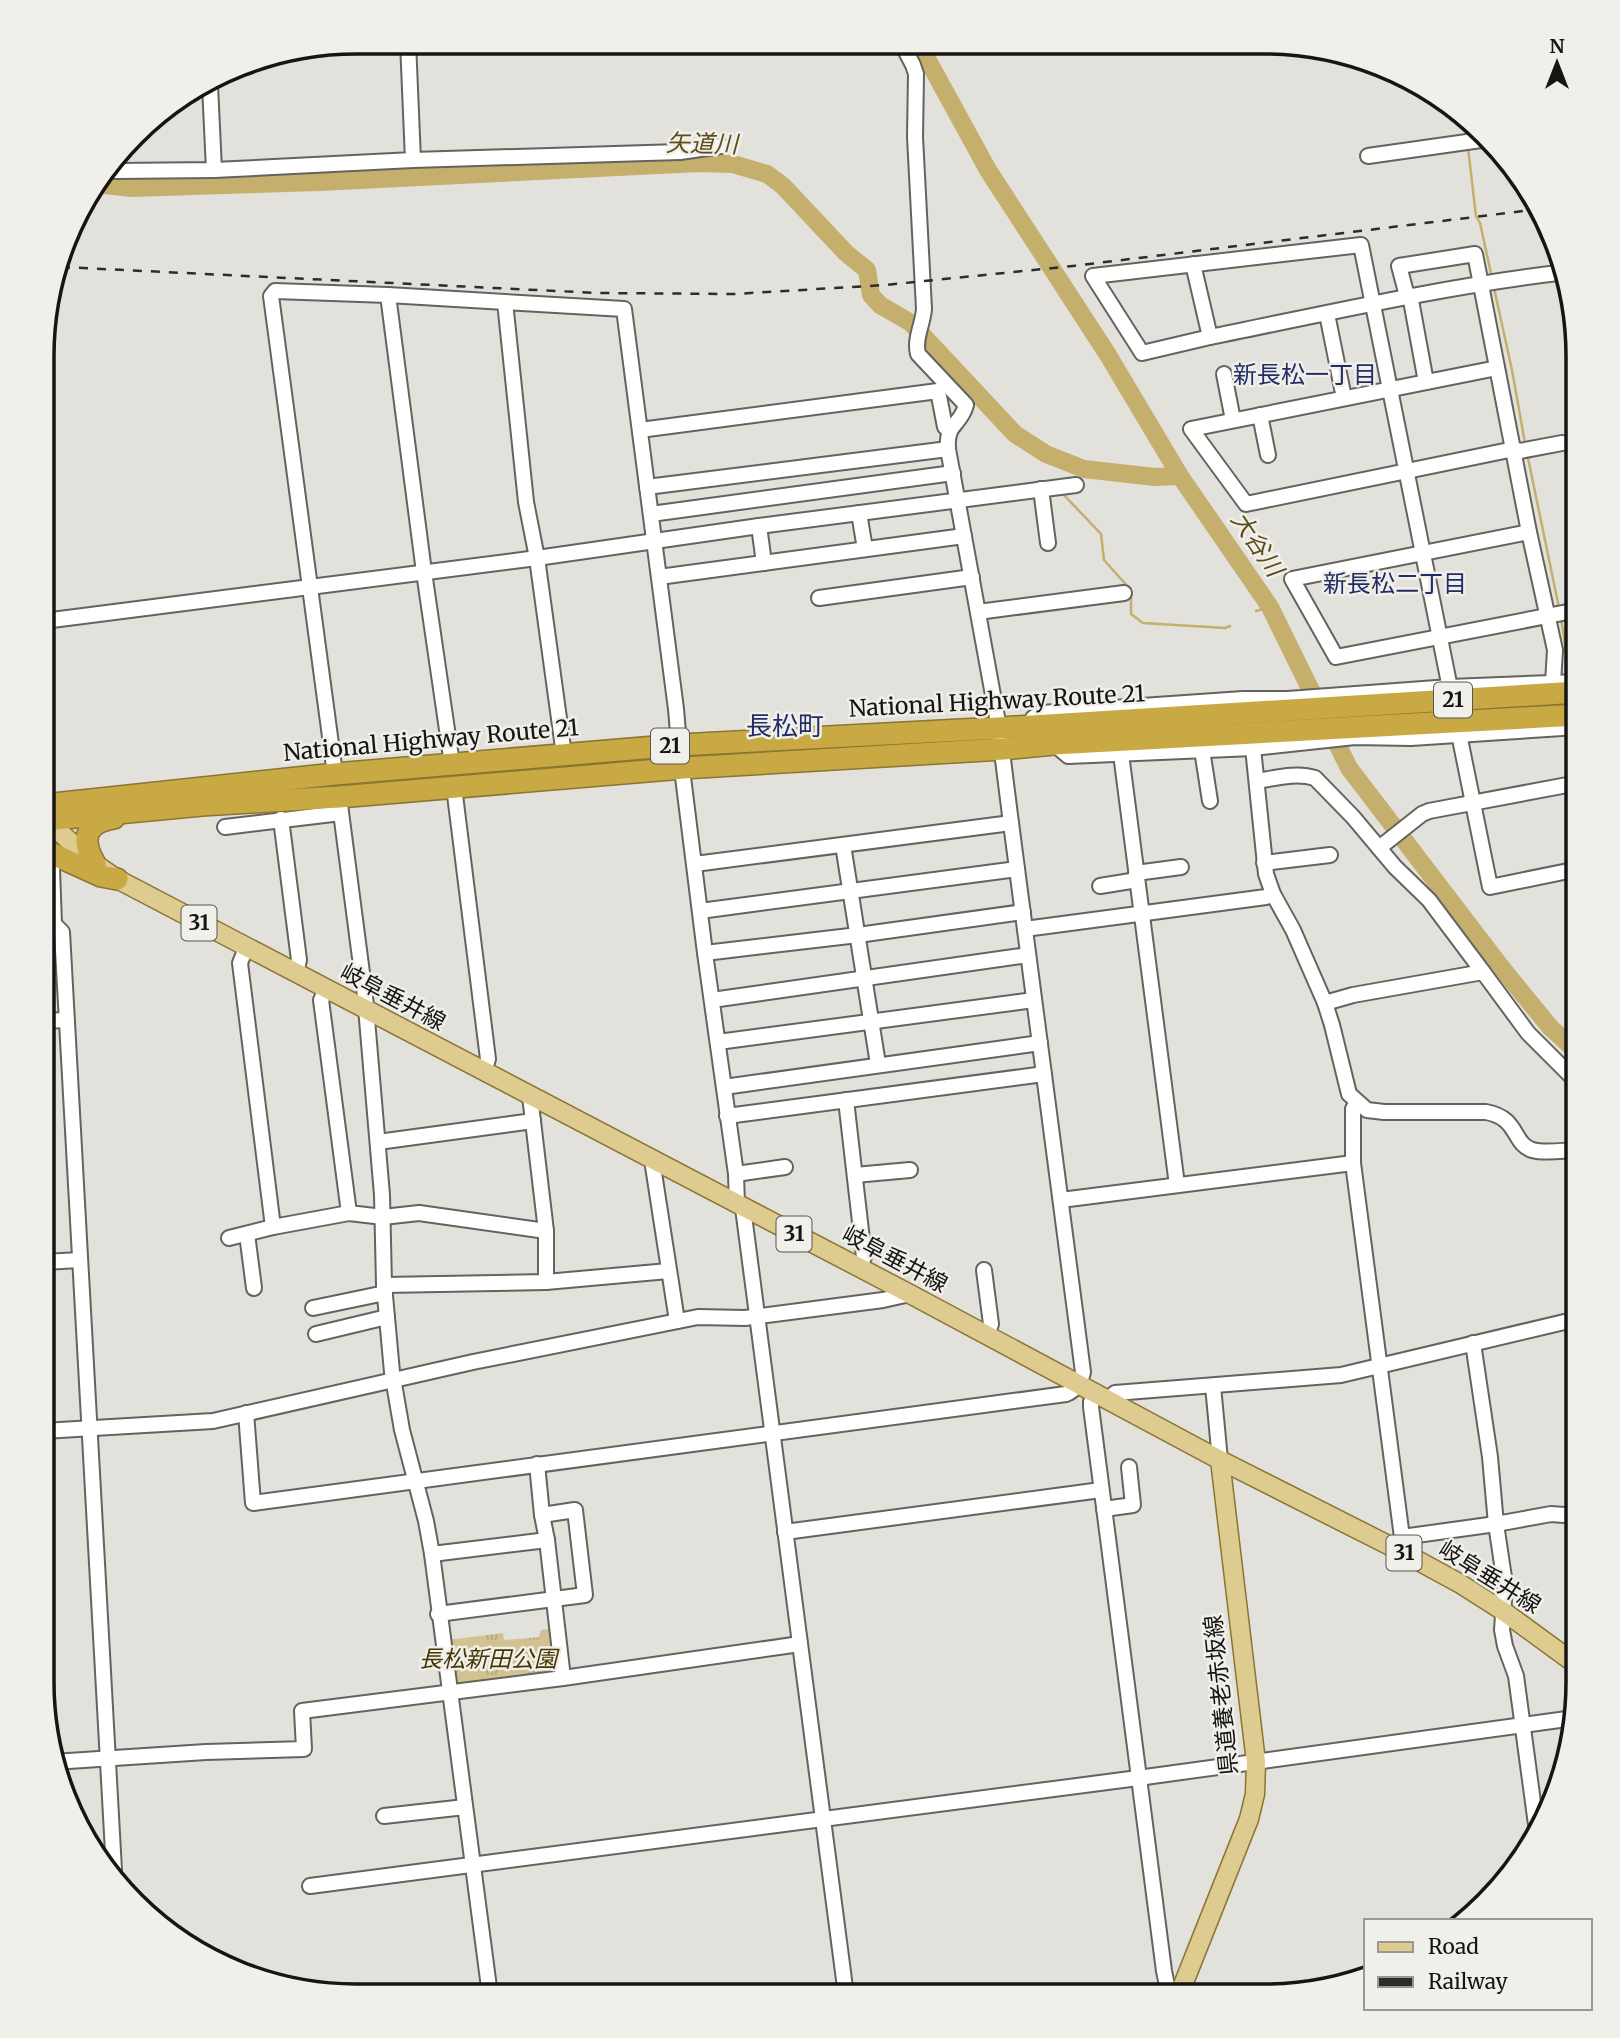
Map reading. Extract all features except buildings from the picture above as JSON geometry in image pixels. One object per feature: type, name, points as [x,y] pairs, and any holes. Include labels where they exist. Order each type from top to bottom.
[{"type":"highway","name":"National Highway Route 21","points":[[54,815],[335,774],[452,764],[679,746],[1001,738],[1054,744],[1298,720],[1343,701],[1566,687]]},
{"type":"highway","name":"National Highway Route 21","points":[[54,815],[202,805],[340,805],[454,787],[1001,738],[1031,725],[1298,720],[1352,732],[1566,721]]},
{"type":"highway","name":"21","points":[[95,864],[87,850],[86,840],[93,826],[102,820],[167,813],[202,805]]},
{"type":"highway","points":[[54,854],[101,876],[117,880]]},
{"type":"main road","name":"岐阜垂井線","points":[[54,825],[95,864],[117,880],[910,1294],[1220,1460],[1402,1544],[1503,1611],[1566,1657]]},
{"type":"main road","name":"県道養老赤坂線","points":[[1183,1984],[1249,1819],[1255,1794],[1256,1762],[1220,1460]]},
{"type":"street","points":[[409,54],[413,160]]},
{"type":"street","points":[[246,1413],[253,1503],[1066,1394],[1072,1392],[1078,1383],[1083,1372],[1001,738],[948,449],[947,436],[963,414],[966,405],[918,354],[915,346],[924,309],[914,106],[916,74],[908,54]]},
{"type":"street","points":[[210,92],[214,170]]},
{"type":"street","points":[[1368,156],[1475,141]]},
{"type":"street","points":[[119,171],[214,170],[413,160],[680,152],[721,146]]},
{"type":"street","points":[[1450,690],[1421,553],[1407,470],[1389,389],[1373,304],[1361,245],[1093,276],[1142,353],[1210,337],[1327,314],[1373,304],[1408,296],[1554,274]]},
{"type":"street","points":[[1426,382],[1399,266],[1475,254],[1488,282],[1497,368],[1522,450],[1529,532],[1562,612],[1555,650],[1566,681]]},
{"type":"street","points":[[1193,264],[1210,337]]},
{"type":"street","points":[[335,774],[271,296],[275,291],[388,295],[624,309],[705,953],[758,1316],[845,1984]]},
{"type":"street","points":[[388,295],[452,764]]},
{"type":"street","points":[[505,302],[526,502],[537,558],[564,755]]},
{"type":"street","points":[[1327,314],[1344,398]]},
{"type":"street","points":[[1497,368],[1191,429],[1246,505],[1407,470],[1563,443]]},
{"type":"street","points":[[1224,374],[1233,421]]},
{"type":"street","points":[[640,430],[938,391],[945,427],[950,429]]},
{"type":"street","points":[[1260,415],[1268,455]]},
{"type":"street","points":[[648,487],[948,449]]},
{"type":"street","points":[[786,469],[799,521]]},
{"type":"street","points":[[651,514],[953,473]]},
{"type":"street","points":[[54,620],[1076,485]]},
{"type":"street","points":[[1041,489],[1048,543]]},
{"type":"street","points":[[826,491],[828,517]]},
{"type":"street","points":[[859,513],[865,549]]},
{"type":"street","points":[[759,526],[764,563]]},
{"type":"street","points":[[1529,532],[1292,579],[1336,657],[1562,612]]},
{"type":"street","points":[[659,577],[964,536]]},
{"type":"street","points":[[819,598],[972,578]]},
{"type":"street","points":[[978,612],[1125,593]]},
{"type":"street","points":[[1343,701],[1450,690],[1566,687]]},
{"type":"street","points":[[1054,744],[1068,757],[1253,748],[1298,720]]},
{"type":"street","points":[[1352,732],[1411,738],[1566,722]]},
{"type":"street","points":[[1458,731],[1490,887],[1566,871]]},
{"type":"street","points":[[1253,748],[1266,874],[1325,1003],[1349,1094],[1367,1110],[1499,1114],[1508,1121],[1522,1143],[1531,1149],[1566,1150]]},
{"type":"street","points":[[1202,750],[1210,801]]},
{"type":"street","points":[[1121,754],[1177,1185]]},
{"type":"street","points":[[1257,781],[1307,775],[1324,785],[1382,846],[1395,867],[1435,907],[1528,1033],[1566,1071]]},
{"type":"street","points":[[1382,846],[1429,811],[1566,785]]},
{"type":"street","points":[[454,787],[488,1059],[484,1072]]},
{"type":"street","points":[[225,827],[281,819],[340,805],[366,1011],[383,1217],[384,1289],[392,1372],[402,1430],[432,1554],[488,1984]]},
{"type":"street","points":[[281,819],[299,960],[296,973]]},
{"type":"street","points":[[695,864],[1011,824]]},
{"type":"street","points":[[843,845],[878,1064]]},
{"type":"street","points":[[1264,863],[1330,855]]},
{"type":"street","points":[[1100,886],[1181,867]]},
{"type":"street","points":[[700,911],[1017,869]]},
{"type":"street","points":[[1025,929],[1273,894]]},
{"type":"street","points":[[705,953],[1023,912]]},
{"type":"street","points":[[54,927],[62,932],[113,1860]]},
{"type":"street","points":[[246,948],[240,963],[274,1227]]},
{"type":"street","points":[[712,1000],[1028,955]]},
{"type":"street","points":[[1325,1003],[1353,995],[1483,972]]},
{"type":"street","points":[[326,990],[321,1000],[349,1213]]},
{"type":"street","points":[[718,1042],[1034,1000]]},
{"type":"street","points":[[54,1021],[66,1020]]},
{"type":"street","points":[[724,1087],[1040,1042]]},
{"type":"street","points":[[727,1116],[1044,1074]]},
{"type":"street","points":[[530,1097],[546,1231],[546,1282]]},
{"type":"street","points":[[846,1100],[864,1257],[859,1268]]},
{"type":"street","points":[[1357,1102],[1353,1109],[1353,1163],[1383,1377],[1402,1544],[1551,1514],[1566,1515]]},
{"type":"street","points":[[377,1142],[533,1121]]},
{"type":"street","points":[[652,1160],[677,1321]]},
{"type":"street","points":[[1061,1200],[1353,1163]]},
{"type":"street","points":[[736,1174],[785,1167]]},
{"type":"street","points":[[855,1175],[910,1170]]},
{"type":"street","points":[[229,1238],[349,1213],[383,1217],[419,1213],[546,1231]]},
{"type":"street","points":[[247,1234],[254,1289]]},
{"type":"street","points":[[54,1261],[80,1259]]},
{"type":"street","points":[[984,1270],[991,1324],[987,1335]]},
{"type":"street","points":[[313,1308],[384,1289],[546,1282],[668,1271]]},
{"type":"street","points":[[54,1431],[213,1421],[472,1362],[698,1317],[745,1318],[910,1294]]},
{"type":"street","points":[[316,1335],[387,1317]]},
{"type":"street","points":[[1167,1984],[1138,1778],[1091,1402],[1115,1393],[1323,1377],[1380,1366],[1566,1321]]},
{"type":"street","points":[[1473,1343],[1505,1584],[1502,1630],[1516,1676],[1535,1815]]},
{"type":"street","points":[[1213,1386],[1220,1460]]},
{"type":"street","points":[[537,1464],[563,1678]]},
{"type":"street","points":[[1104,1510],[1133,1505],[1129,1468]]},
{"type":"street","points":[[785,1532],[1101,1490]]},
{"type":"street","points":[[438,1614],[585,1595],[575,1510],[542,1515]]},
{"type":"street","points":[[432,1554],[547,1541]]},
{"type":"street","points":[[65,1761],[304,1749],[302,1711],[800,1644]]},
{"type":"street","points":[[310,1886],[1563,1720]]},
{"type":"street","points":[[384,1816],[465,1807]]},
{"type":"green space","name":"長松新田公園","points":[[541,1630],[554,1630],[567,1672],[455,1687],[448,1640],[503,1633],[504,1640],[539,1637]]},
{"type":"waterway","name":"大谷川","points":[[924,54],[988,170],[1108,355],[1180,476],[1270,607],[1349,768],[1501,967],[1550,1027],[1566,1042]]},
{"type":"waterway","points":[[1466,132],[1466,138]]},
{"type":"waterway","points":[[1468,148],[1476,216],[1480,223],[1492,278]]},
{"type":"waterway","name":"矢道川","points":[[108,185],[131,188],[320,182],[698,163],[733,164],[767,174],[783,186],[846,253],[867,270],[871,295],[880,305],[911,323],[1015,434],[1046,454],[1084,469],[1155,477],[1180,476]]},
{"type":"waterway","points":[[1494,288],[1525,443]]},
{"type":"waterway","points":[[1527,453],[1559,608]]},
{"type":"waterway","points":[[1063,494],[1101,534],[1104,560],[1129,588],[1131,614],[1143,623],[1225,628],[1230,626]]},
{"type":"waterway","points":[[1256,611],[1270,607]]},
{"type":"waterway","points":[[1561,618],[1566,651]]},
{"type":"railway","points":[[68,267],[598,293],[734,294],[885,285],[1073,266],[1528,210]]},
{"type":"district","name":"新長松一丁目","points":[[1305,375]]},
{"type":"district","name":"新長松二丁目","points":[[1395,584]]},
{"type":"district","name":"長松町","points":[[785,726]]}]
